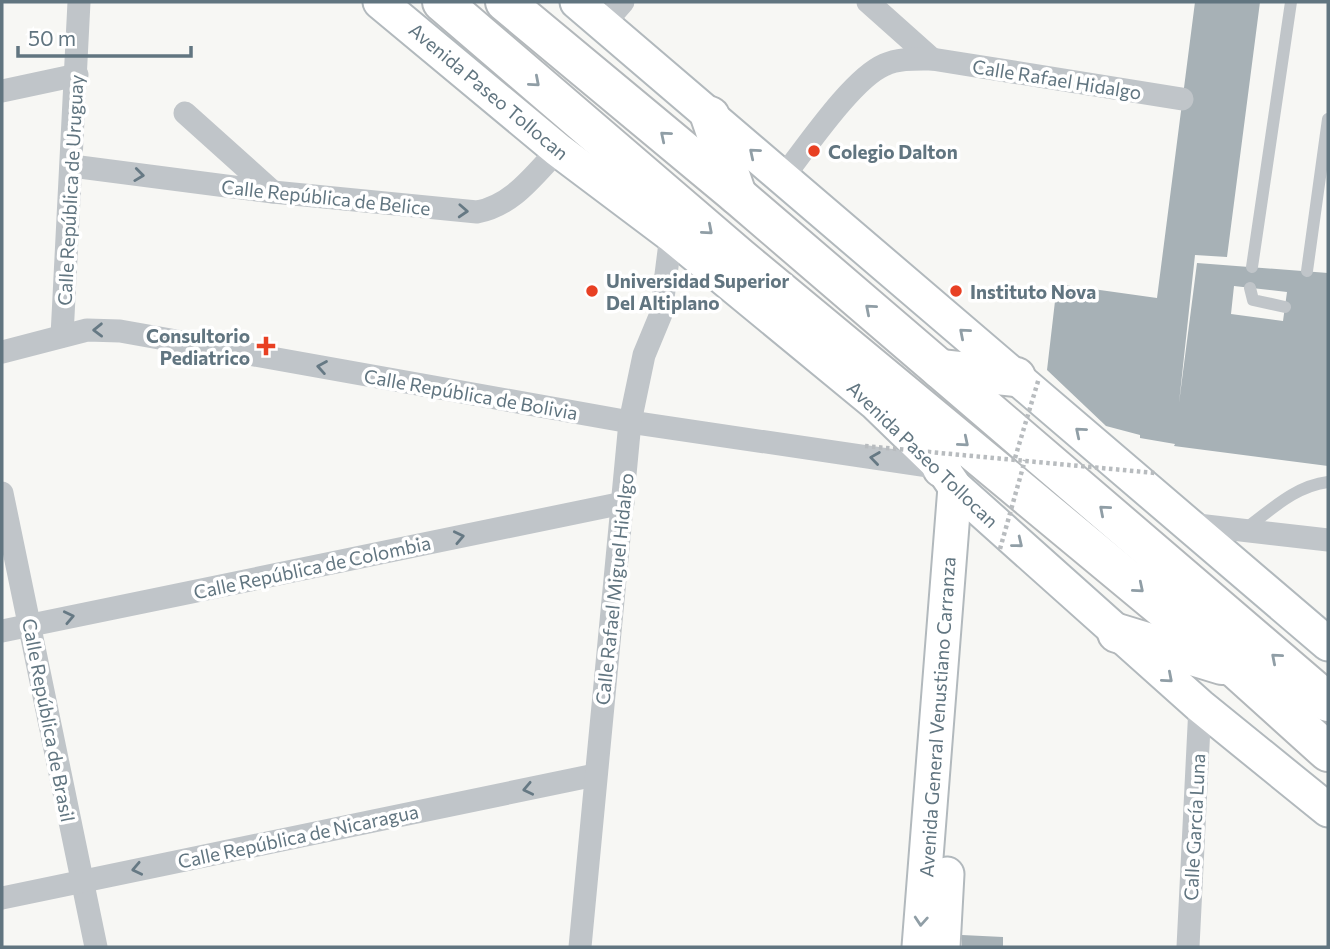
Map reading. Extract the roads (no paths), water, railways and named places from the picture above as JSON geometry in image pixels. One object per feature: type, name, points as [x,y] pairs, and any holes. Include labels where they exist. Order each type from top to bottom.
[{"type":"highway","name":"Avenida Paseo Tollocan","points":[[442,2],[738,257],[912,398],[1237,670],[1328,752]]},
{"type":"highway","points":[[505,2],[737,195],[1328,702]]},
{"type":"highway","points":[[710,116],[737,195]]},
{"type":"highway","points":[[738,257],[778,324]]},
{"type":"highway","points":[[940,369],[1027,378]]},
{"type":"highway","points":[[912,398],[955,484]]},
{"type":"highway","points":[[1117,633],[1237,670]]},
{"type":"main road","name":"Avenida Paseo Tollocan","points":[[380,2],[558,150],[671,234],[874,403],[955,484],[1117,633],[1200,706],[1328,810]]},
{"type":"main road","points":[[577,2],[613,13],[710,116],[1027,378],[1188,524],[1328,644]]},
{"type":"main road","name":"Avenida General Venustiano Carranza","points":[[919,947],[955,484]]},
{"type":"main road","name":"Avenida General Venustiano Carranza","points":[[943,947],[955,484]]},
{"type":"street","name":"Calle República de Uruguay","points":[[62,336],[78,75],[79,2]]},
{"type":"street","points":[[868,2],[932,59]]},
{"type":"street","points":[[783,177],[857,86],[882,66],[901,60],[932,59]]},
{"type":"street","name":"Calle Rafael Hidalgo","points":[[932,59],[1182,99]]},
{"type":"street","points":[[2,92],[78,75]]},
{"type":"street","points":[[185,113],[273,192]]},
{"type":"street","name":"Calle República de Belice","points":[[72,166],[273,192],[477,212],[496,208],[513,197],[558,150]]},
{"type":"street","name":"Calle Rafael Miguel Hidalgo","points":[[580,947],[630,422],[644,355],[661,314],[671,234]]},
{"type":"street","name":"Calle República de Bolivia","points":[[2,352],[87,330],[120,331],[630,422],[955,484]]},
{"type":"street","name":"Calle República de Brasil","points":[[2,493],[96,947]]},
{"type":"street","name":"Calle República de Colombia","points":[[2,631],[623,503]]},
{"type":"street","points":[[1188,524],[1328,540]]},
{"type":"street","name":"Calle García Luna","points":[[1188,947],[1200,706]]},
{"type":"street","name":"Calle República de Nicaragua","points":[[2,898],[595,775]]},
{"type":"lane","points":[[1252,267],[1292,2]]},
{"type":"lane","points":[[1307,271],[1328,119]]},
{"type":"lane","points":[[1250,288],[1253,300],[1285,307]]},
{"type":"lane","points":[[1243,531],[1290,495],[1310,484],[1328,482]]},
{"type":"place","name":"Colegio Dalton","points":[[814,151]]},
{"type":"place","name":"Universidad Superior Del Altiplano","points":[[592,291]]},
{"type":"place","name":"Instituto Nova","points":[[956,291]]},
{"type":"place","name":"Consultorio Pediatrico","points":[[266,346]]}]
